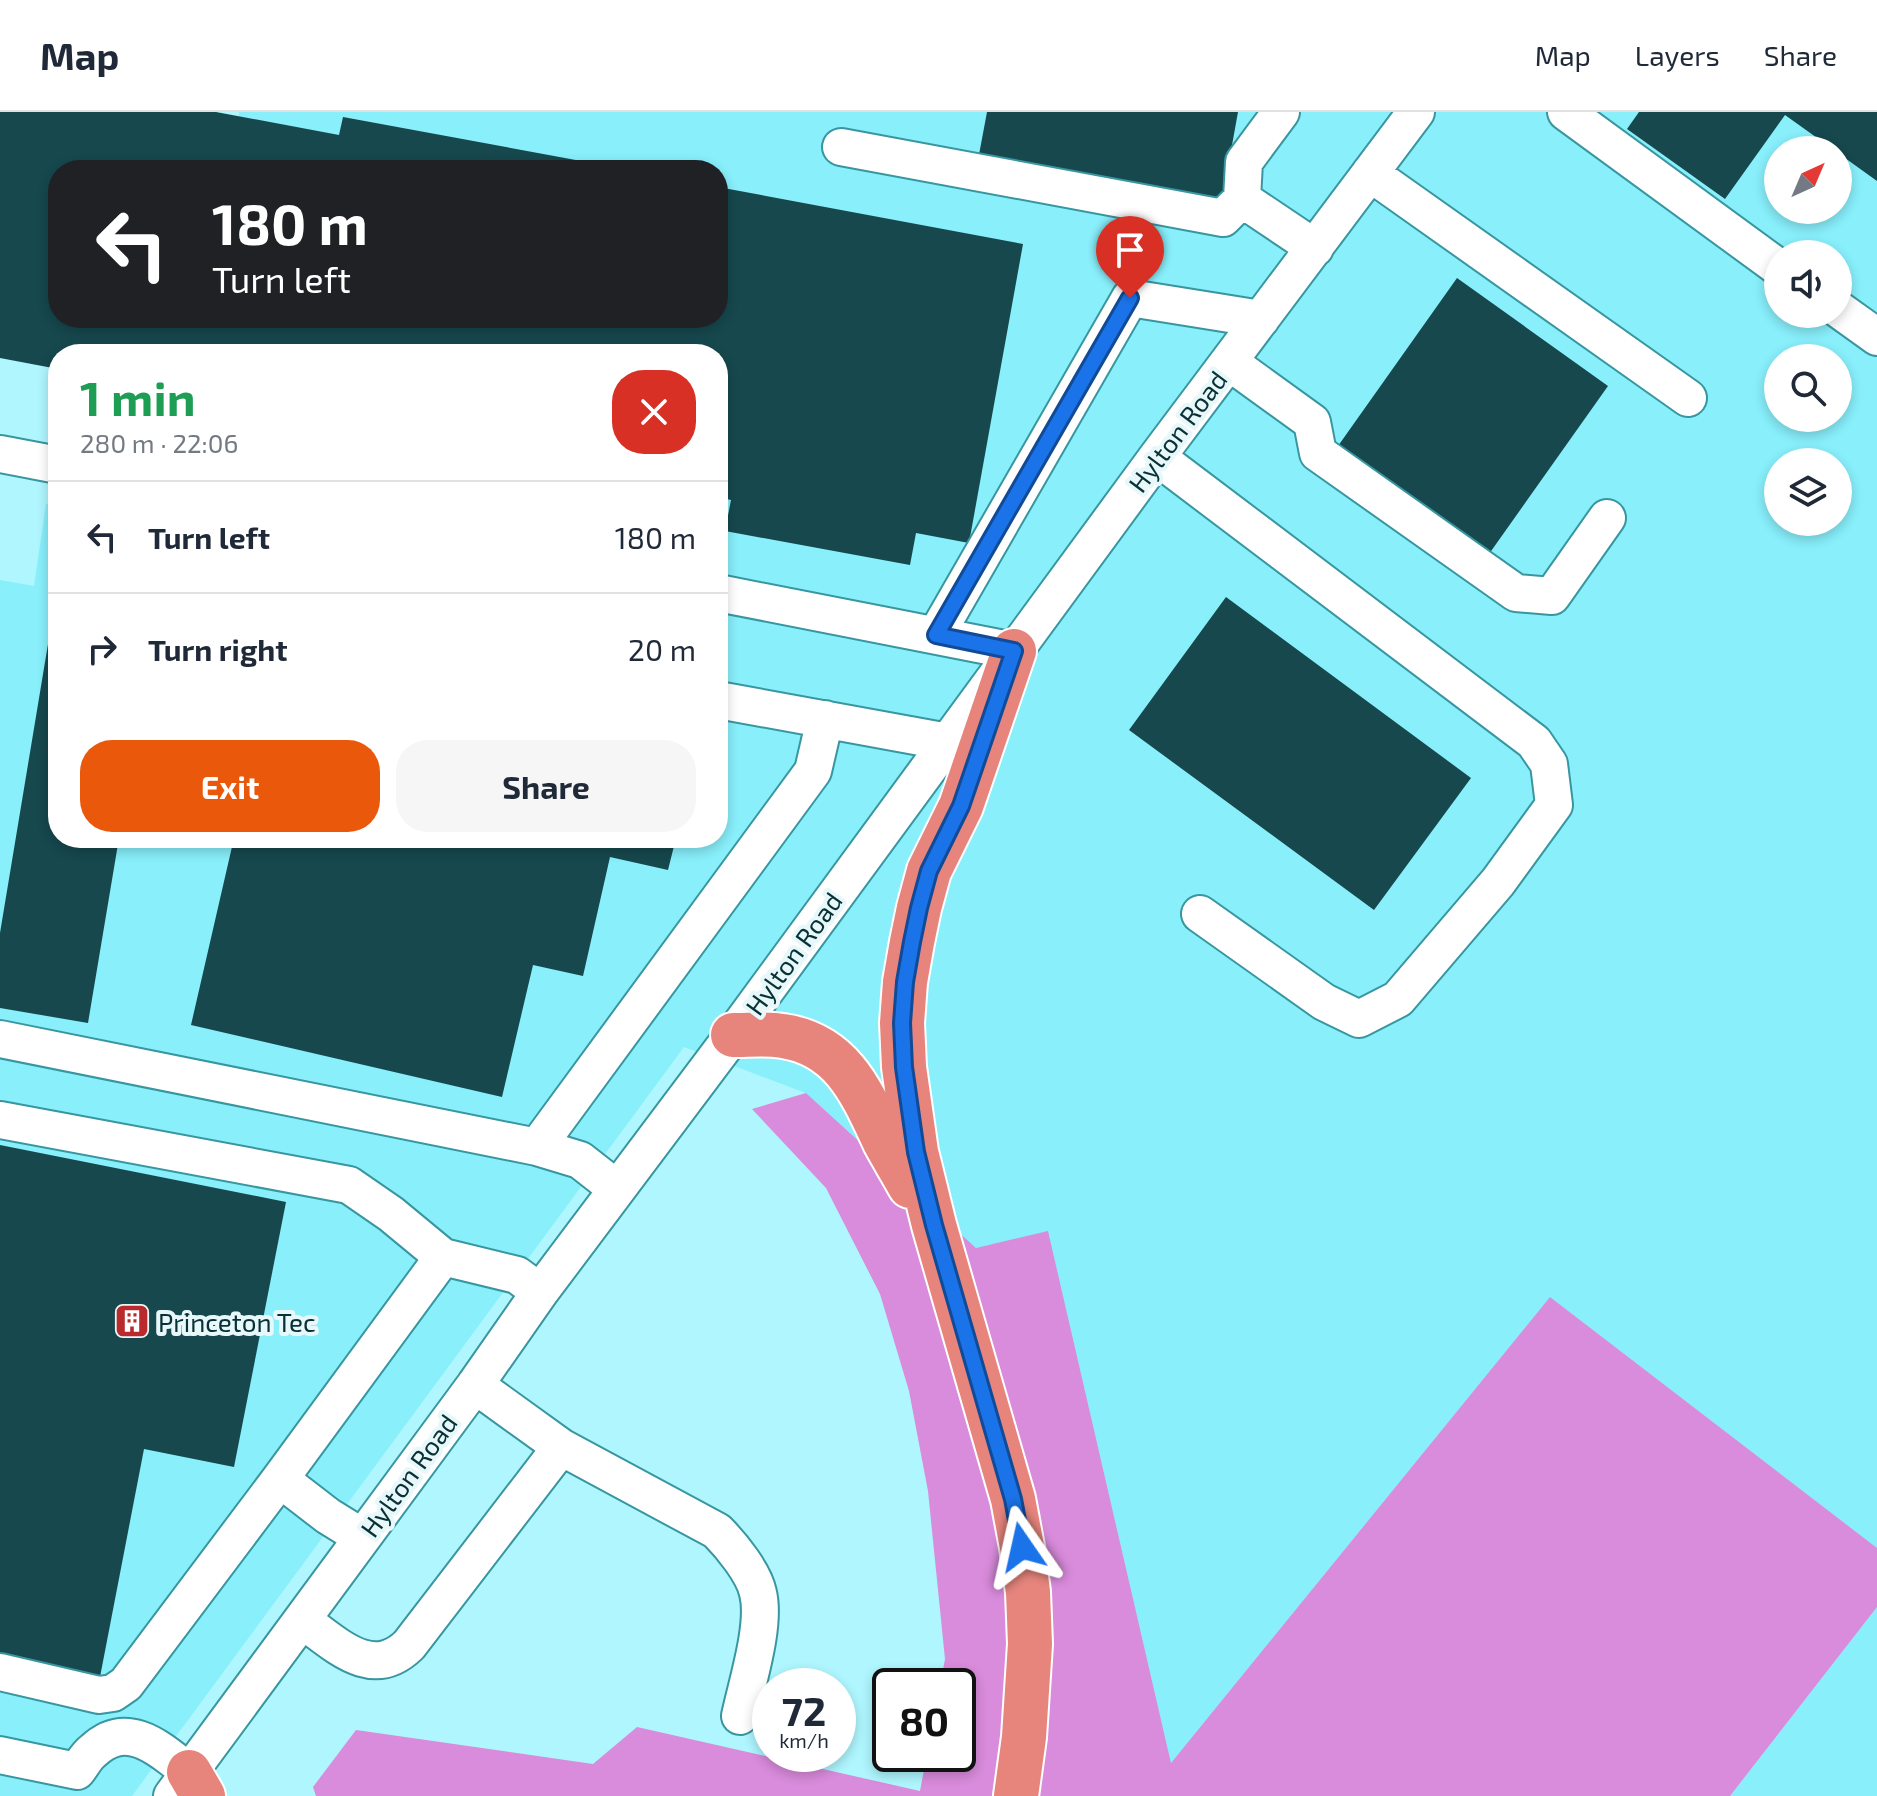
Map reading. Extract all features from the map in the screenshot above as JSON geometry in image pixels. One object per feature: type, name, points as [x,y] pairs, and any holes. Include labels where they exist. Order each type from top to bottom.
[{"type":"highway","points":[[1014,651],[961,806],[929,871],[905,982],[902,1023],[905,1080],[916,1152],[1013,1499],[1022,1547],[1030,1644],[1016,1796]]},
{"type":"highway","points":[[733,1035],[782,1036],[806,1042],[827,1053],[843,1067],[857,1084],[891,1153],[934,1225]]},
{"type":"street","points":[[841,147],[1223,218],[1242,199],[1244,162],[1281,112]]},
{"type":"street","name":"Hylton Road","points":[[188,1788],[302,1620],[540,1292],[1416,112]]},
{"type":"street","points":[[1567,112],[1764,257]]},
{"type":"street","points":[[1370,173],[1688,398]]},
{"type":"street","points":[[1242,199],[1315,248]]},
{"type":"street","points":[[936,635],[1130,298],[1261,319]]},
{"type":"street","points":[[1852,319],[1877,337]]},
{"type":"street","points":[[1229,362],[1312,422],[1318,453],[1516,593],[1552,596],[1607,518]]},
{"type":"street","points":[[0,454],[48,463]]},
{"type":"street","points":[[1157,457],[1534,742],[1549,764],[1554,805],[1498,882],[1398,999],[1359,1019],[1324,1002],[1200,914]]},
{"type":"street","points":[[728,595],[1014,651]]},
{"type":"street","points":[[728,702],[948,742]]},
{"type":"street","points":[[537,1147],[813,771],[825,719]]},
{"type":"street","points":[[0,1039],[537,1147],[580,1160],[617,1189]]},
{"type":"street","points":[[0,1120],[349,1185],[391,1214],[443,1257],[517,1275],[540,1292]]},
{"type":"street","points":[[0,1672],[99,1695],[113,1693],[126,1684],[443,1257]]},
{"type":"street","points":[[475,1385],[561,1447],[717,1531],[731,1544],[758,1591],[761,1619],[740,1716]]},
{"type":"street","points":[[302,1620],[348,1652],[364,1659],[379,1662],[401,1653],[561,1447]]},
{"type":"street","points":[[280,1479],[328,1516],[362,1537]]},
{"type":"street","points":[[0,1755],[69,1784],[91,1751],[105,1742],[119,1738],[145,1740],[155,1745],[188,1788]]},
{"type":"shaded area","points":[[239,112],[1877,112],[1877,1548],[1550,1297],[1171,1763],[1048,1232],[976,1248],[806,1093],[684,1047],[132,1796],[0,1796],[0,580],[34,586],[48,504],[48,848],[728,848],[728,344],[718,344],[718,328],[728,328],[728,160],[233,160]]},
{"type":"shaded area","points":[[806,1093],[976,1248],[1048,1231],[1171,1763],[1550,1297],[1877,1548],[1877,1607],[1730,1796],[316,1796],[313,1787],[356,1730],[593,1764],[637,1727],[752,1753],[752,1772],[836,1772],[920,1791],[924,1772],[976,1772],[976,1668],[943,1668],[945,1659],[928,1491],[909,1391],[880,1294],[826,1188],[752,1109]]},
{"type":"shaded area","points":[[1877,1607],[1877,1796],[1730,1796]]},
{"type":"building","points":[[0,112],[216,112],[339,135],[343,117],[576,160],[48,160],[48,328],[728,328],[728,189],[1023,244],[969,543],[916,533],[910,565],[728,532],[731,500],[728,499],[728,344],[48,344],[48,367],[0,358]]},
{"type":"building","points":[[987,112],[1238,112],[1221,206],[978,160]]},
{"type":"building","points":[[1639,112],[1877,112],[1877,181],[1852,163],[1852,136],[1814,136],[1785,115],[1770,136],[1764,136],[1764,144],[1725,199],[1627,129]]},
{"type":"building","points":[[1457,278],[1608,386],[1489,554],[1338,446]]},
{"type":"building","points":[[1226,597],[1471,778],[1374,910],[1129,730]]},
{"type":"building","points":[[48,644],[48,848],[117,848],[88,1023],[0,1008],[0,933]]},
{"type":"building","points":[[232,848],[674,848],[668,870],[610,857],[583,976],[533,965],[502,1097],[191,1025]]},
{"type":"building","name":"Princeton Tec","points":[[0,1145],[286,1202],[234,1467],[144,1449],[100,1677],[0,1657]]},
{"type":"place","name":"Princeton Tec","points":[[132,1321]]},
{"type":"route","points":[[1022,1547],[1013,1499],[916,1152],[904,1067],[902,1023],[905,982],[929,871],[961,806],[1014,651],[936,635],[1130,298]]}]
